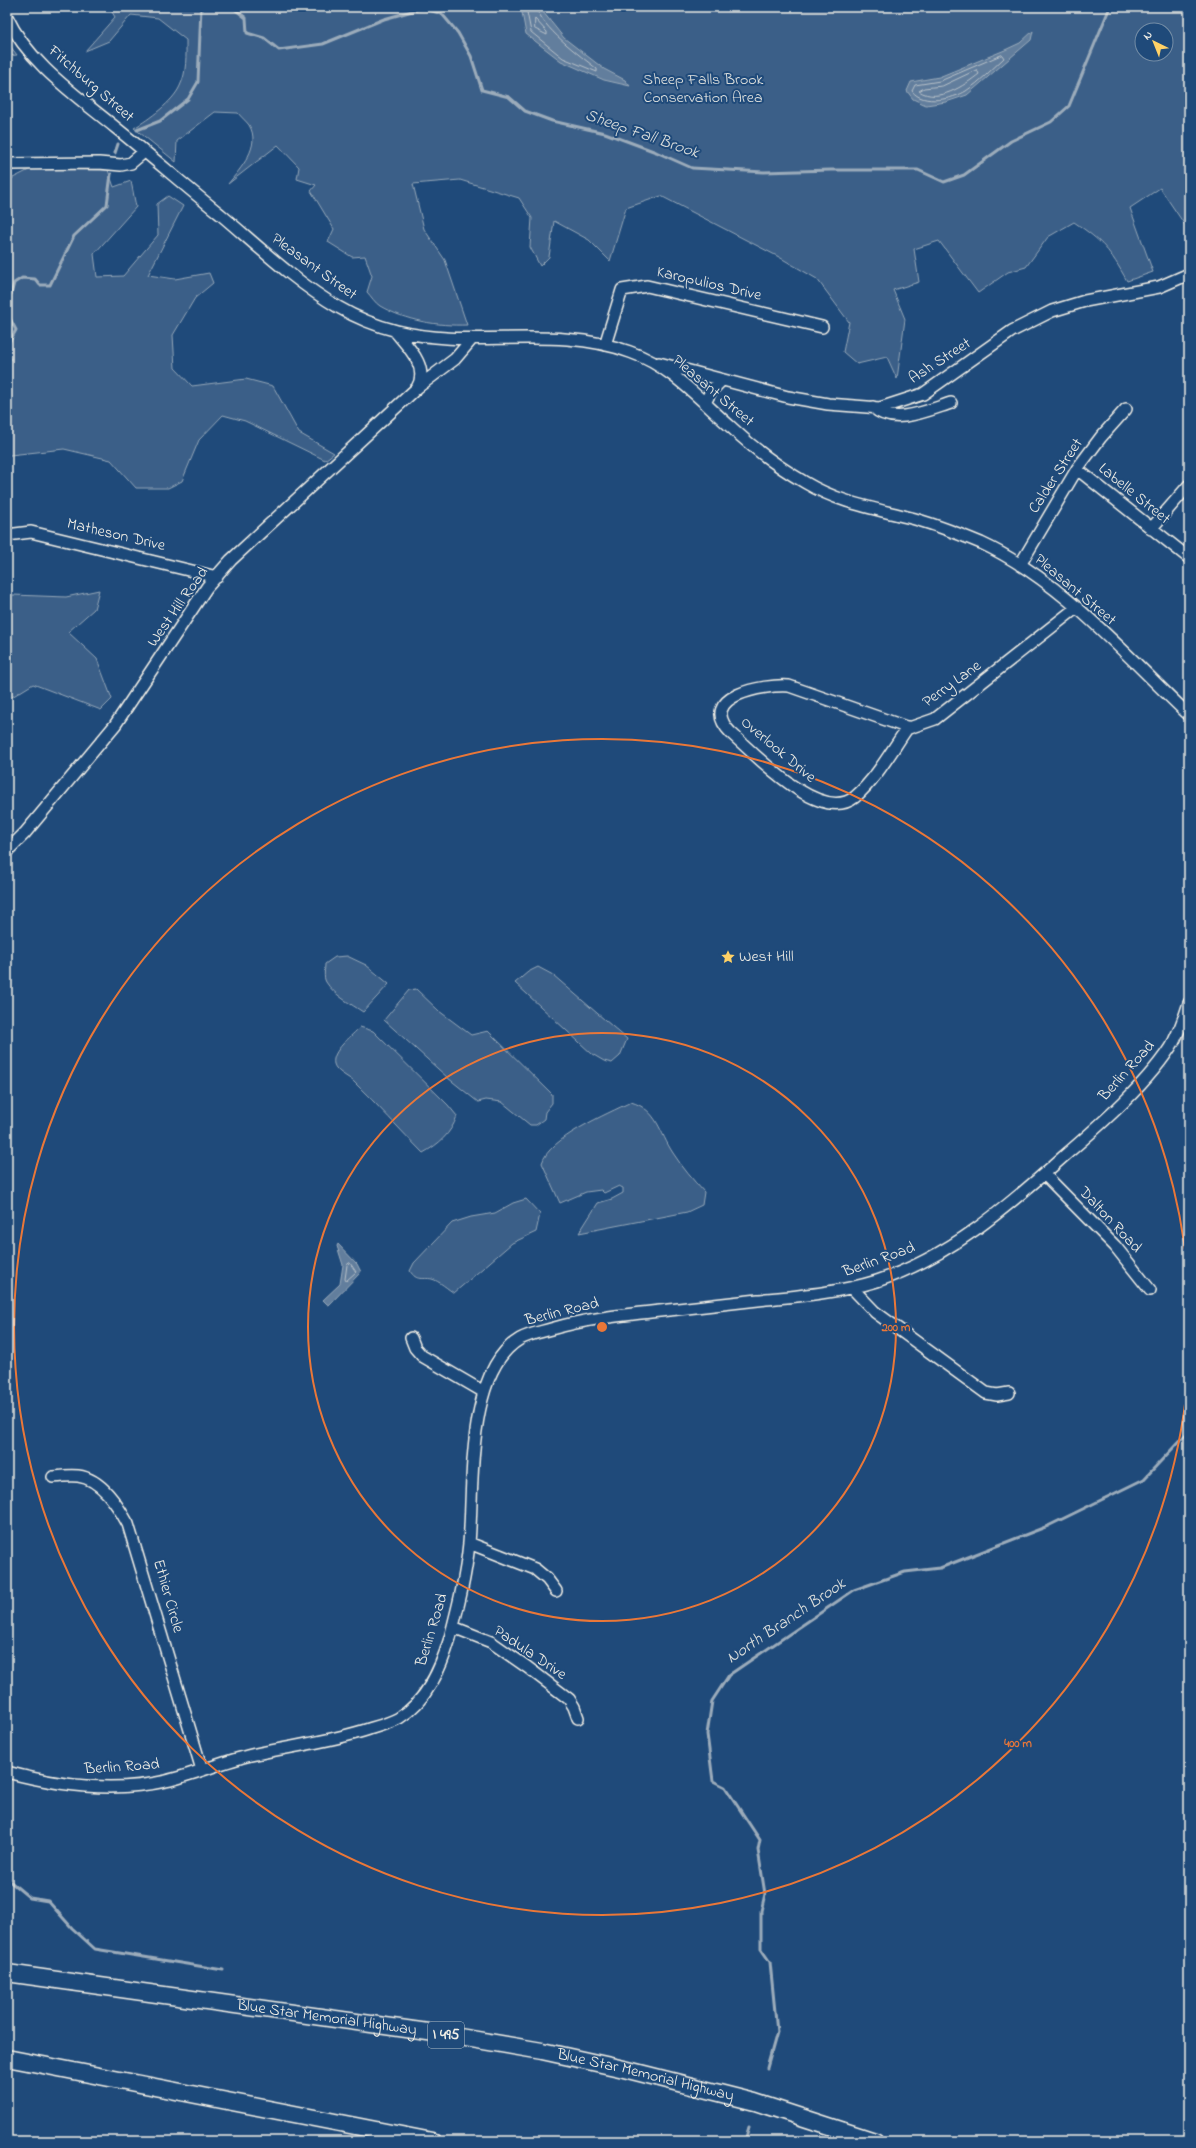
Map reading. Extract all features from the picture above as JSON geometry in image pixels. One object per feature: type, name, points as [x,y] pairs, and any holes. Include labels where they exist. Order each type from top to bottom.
[{"type":"highway","name":"Blue Star Memorial Highway","points":[[7,1973],[442,2034],[542,2051],[624,2069],[755,2102],[875,2141]]},
{"type":"highway","points":[[7,2058],[432,2141]]},
{"type":"street","name":"Fitchburg Street","points":[[7,16],[21,41],[36,58],[63,84],[144,152]]},
{"type":"street","points":[[7,164],[99,163],[122,165],[131,163],[144,152]]},
{"type":"street","name":"Pleasant Street","points":[[144,152],[314,291],[338,307],[362,319],[395,331],[429,338],[472,339],[558,337],[605,345],[628,351],[651,361],[670,373],[732,429],[770,459],[808,485],[847,503],[909,517],[945,529],[979,543],[1020,565],[1047,584],[1076,608],[1189,715]]},
{"type":"street","name":"Ash Street","points":[[651,361],[788,397],[828,404],[880,408],[923,394],[1012,331],[1052,311],[1085,301],[1159,287],[1189,274]]},
{"type":"street","name":"Karopulios Drive","points":[[605,345],[622,290],[647,286],[822,327]]},
{"type":"street","points":[[395,331],[420,365],[421,381],[417,388]]},
{"type":"street","name":"West Hill Road","points":[[7,851],[25,833],[115,725],[207,588],[232,560],[417,388],[455,359],[472,339]]},
{"type":"street","points":[[705,403],[712,391],[722,380]]},
{"type":"street","points":[[873,407],[887,416],[901,416],[951,403]]},
{"type":"street","name":"Calder Street","points":[[1020,565],[1077,469],[1101,436],[1126,409]]},
{"type":"street","name":"Labelle Street","points":[[1077,469],[1189,558]]},
{"type":"street","points":[[1151,529],[1189,485]]},
{"type":"street","name":"Matheson Drive","points":[[7,535],[31,532],[217,577]]},
{"type":"street","name":"Perry Lane","points":[[908,727],[935,719],[1076,608]]},
{"type":"street","name":"Overlook Drive","points":[[789,686],[908,727],[879,769],[853,799],[830,804],[811,798],[790,785],[731,733],[724,725],[722,716],[723,707],[733,696],[765,687],[789,686]]},
{"type":"street","name":"Berlin Road","points":[[7,1772],[63,1784],[113,1787],[156,1783],[244,1757],[319,1743],[355,1734],[401,1717],[418,1702],[432,1682],[444,1657],[463,1582],[469,1543],[475,1441],[484,1392],[493,1370],[509,1348],[531,1335],[563,1326],[612,1316],[788,1298],[852,1288],[885,1278],[934,1256],[985,1224],[1044,1174],[1118,1107],[1150,1072],[1174,1040],[1189,1003]]},
{"type":"street","name":"Dalton Road","points":[[1044,1174],[1115,1246],[1150,1290]]},
{"type":"street","points":[[852,1288],[875,1312],[986,1393],[997,1395],[1009,1393]]},
{"type":"street","points":[[411,1338],[415,1348],[422,1356],[484,1392]]},
{"type":"street","name":"Ethier Circle","points":[[53,1477],[80,1476],[97,1484],[117,1505],[128,1524],[202,1770]]},
{"type":"street","points":[[469,1543],[535,1569],[547,1579],[556,1591]]},
{"type":"street","name":"Padula Drive","points":[[452,1627],[491,1642],[528,1667],[569,1699],[578,1718]]},
{"type":"green space","name":"Sheep Falls Brook Conservation Area","points":[[109,7],[1189,7],[1189,200],[1184,208],[1189,216],[1189,231],[1160,188],[1130,208],[1153,272],[1127,281],[1105,247],[1074,222],[1048,237],[1026,267],[1008,272],[978,293],[939,241],[914,249],[919,282],[893,290],[905,319],[897,379],[887,357],[857,364],[843,352],[849,322],[817,279],[779,257],[661,196],[626,208],[610,261],[589,240],[554,221],[549,257],[540,266],[530,247],[532,218],[519,198],[460,180],[413,184],[424,229],[445,260],[467,325],[444,325],[422,322],[400,315],[380,306],[367,292],[372,276],[365,256],[352,257],[328,242],[334,229],[311,191],[316,185],[297,179],[299,167],[278,145],[228,184],[248,157],[253,141],[249,125],[238,113],[215,112],[177,141],[176,162],[134,128],[160,110],[177,92],[185,69],[186,40],[158,18],[131,15],[109,41],[85,51],[115,17]]},
{"type":"green space","points":[[7,42],[17,55],[7,56]]},
{"type":"green space","points":[[31,169],[108,170],[114,187],[131,181],[136,207],[94,254],[97,277],[123,276],[158,235],[157,204],[168,196],[183,206],[148,275],[175,279],[209,273],[213,283],[195,298],[173,335],[175,368],[192,386],[246,379],[273,386],[299,433],[334,453],[325,460],[245,421],[223,415],[199,440],[182,481],[168,488],[136,488],[111,460],[64,449],[10,455],[7,457],[7,181]]},
{"type":"green space","points":[[99,590],[94,609],[68,632],[97,659],[112,699],[101,710],[33,684],[7,700],[7,598],[13,595],[66,597]]},
{"type":"green space","points":[[347,956],[366,965],[389,984],[363,1012],[338,995],[329,987],[325,980],[325,964],[335,957]]},
{"type":"green space","points":[[538,967],[553,975],[627,1039],[620,1056],[612,1063],[604,1061],[592,1054],[515,983],[528,972]]},
{"type":"green space","points":[[416,989],[439,1011],[471,1035],[488,1031],[552,1094],[552,1103],[545,1112],[544,1119],[536,1125],[530,1125],[502,1102],[486,1100],[478,1102],[448,1078],[384,1020],[409,990]]},
{"type":"green space","points":[[360,1027],[373,1031],[448,1105],[457,1116],[444,1138],[423,1153],[354,1082],[335,1067],[334,1059],[339,1049]]},
{"type":"green space","points":[[631,1102],[647,1110],[657,1123],[676,1158],[704,1192],[702,1205],[687,1212],[579,1233],[598,1203],[612,1199],[623,1193],[623,1188],[619,1186],[604,1193],[601,1190],[586,1192],[560,1203],[542,1163],[547,1154],[555,1145],[567,1136],[594,1120]]},
{"type":"green space","points":[[526,1199],[540,1214],[536,1232],[512,1243],[454,1293],[435,1280],[415,1277],[410,1271],[414,1263],[452,1223],[471,1217],[495,1213],[513,1203]]},
{"type":"water","points":[[521,7],[539,7],[564,38],[604,69],[625,80],[630,86],[604,80],[561,61],[526,34]]},
{"type":"water","points":[[1033,31],[1031,40],[967,95],[946,102],[926,105],[913,99],[907,91],[911,82],[939,77],[1005,50],[1020,43]]},
{"type":"water","points":[[338,1244],[357,1264],[361,1272],[329,1305],[323,1300],[340,1284],[343,1265],[337,1246]]},
{"type":"waterway","points":[[137,130],[160,121],[188,99],[198,82],[201,7]]},
{"type":"waterway","name":"Sheep Fall Brook","points":[[232,7],[246,18],[247,33],[264,38],[279,50],[323,44],[384,19],[423,8],[442,14],[458,33],[471,56],[482,90],[509,97],[525,111],[552,121],[605,133],[656,152],[692,168],[764,172],[918,170],[944,182],[964,175],[1011,141],[1051,122],[1069,106],[1110,7]]},
{"type":"waterway","points":[[115,153],[118,144]]},
{"type":"waterway","points":[[7,296],[11,294],[14,283],[22,278],[35,279],[40,285],[50,285],[74,236],[107,205],[111,174]]},
{"type":"waterway","points":[[7,313],[16,330],[7,346]]},
{"type":"waterway","points":[[7,355],[10,359],[7,362]]},
{"type":"waterway","name":"North Branch Brook","points":[[767,2068],[777,2032],[770,1962],[761,1949],[761,1911],[765,1894],[758,1850],[760,1840],[725,1787],[713,1781],[707,1734],[712,1701],[729,1675],[854,1590],[905,1572],[940,1568],[1048,1526],[1144,1479],[1189,1431]]},
{"type":"waterway","name":"North Branch Brook","points":[[7,1879],[30,1898],[48,1901],[72,1928],[95,1949],[223,1970]]},
{"type":"waterway","name":"North Branch Brook","points":[[745,2141],[749,2127]]},
{"type":"place","name":"West Hill","points":[[728,957]]}]
